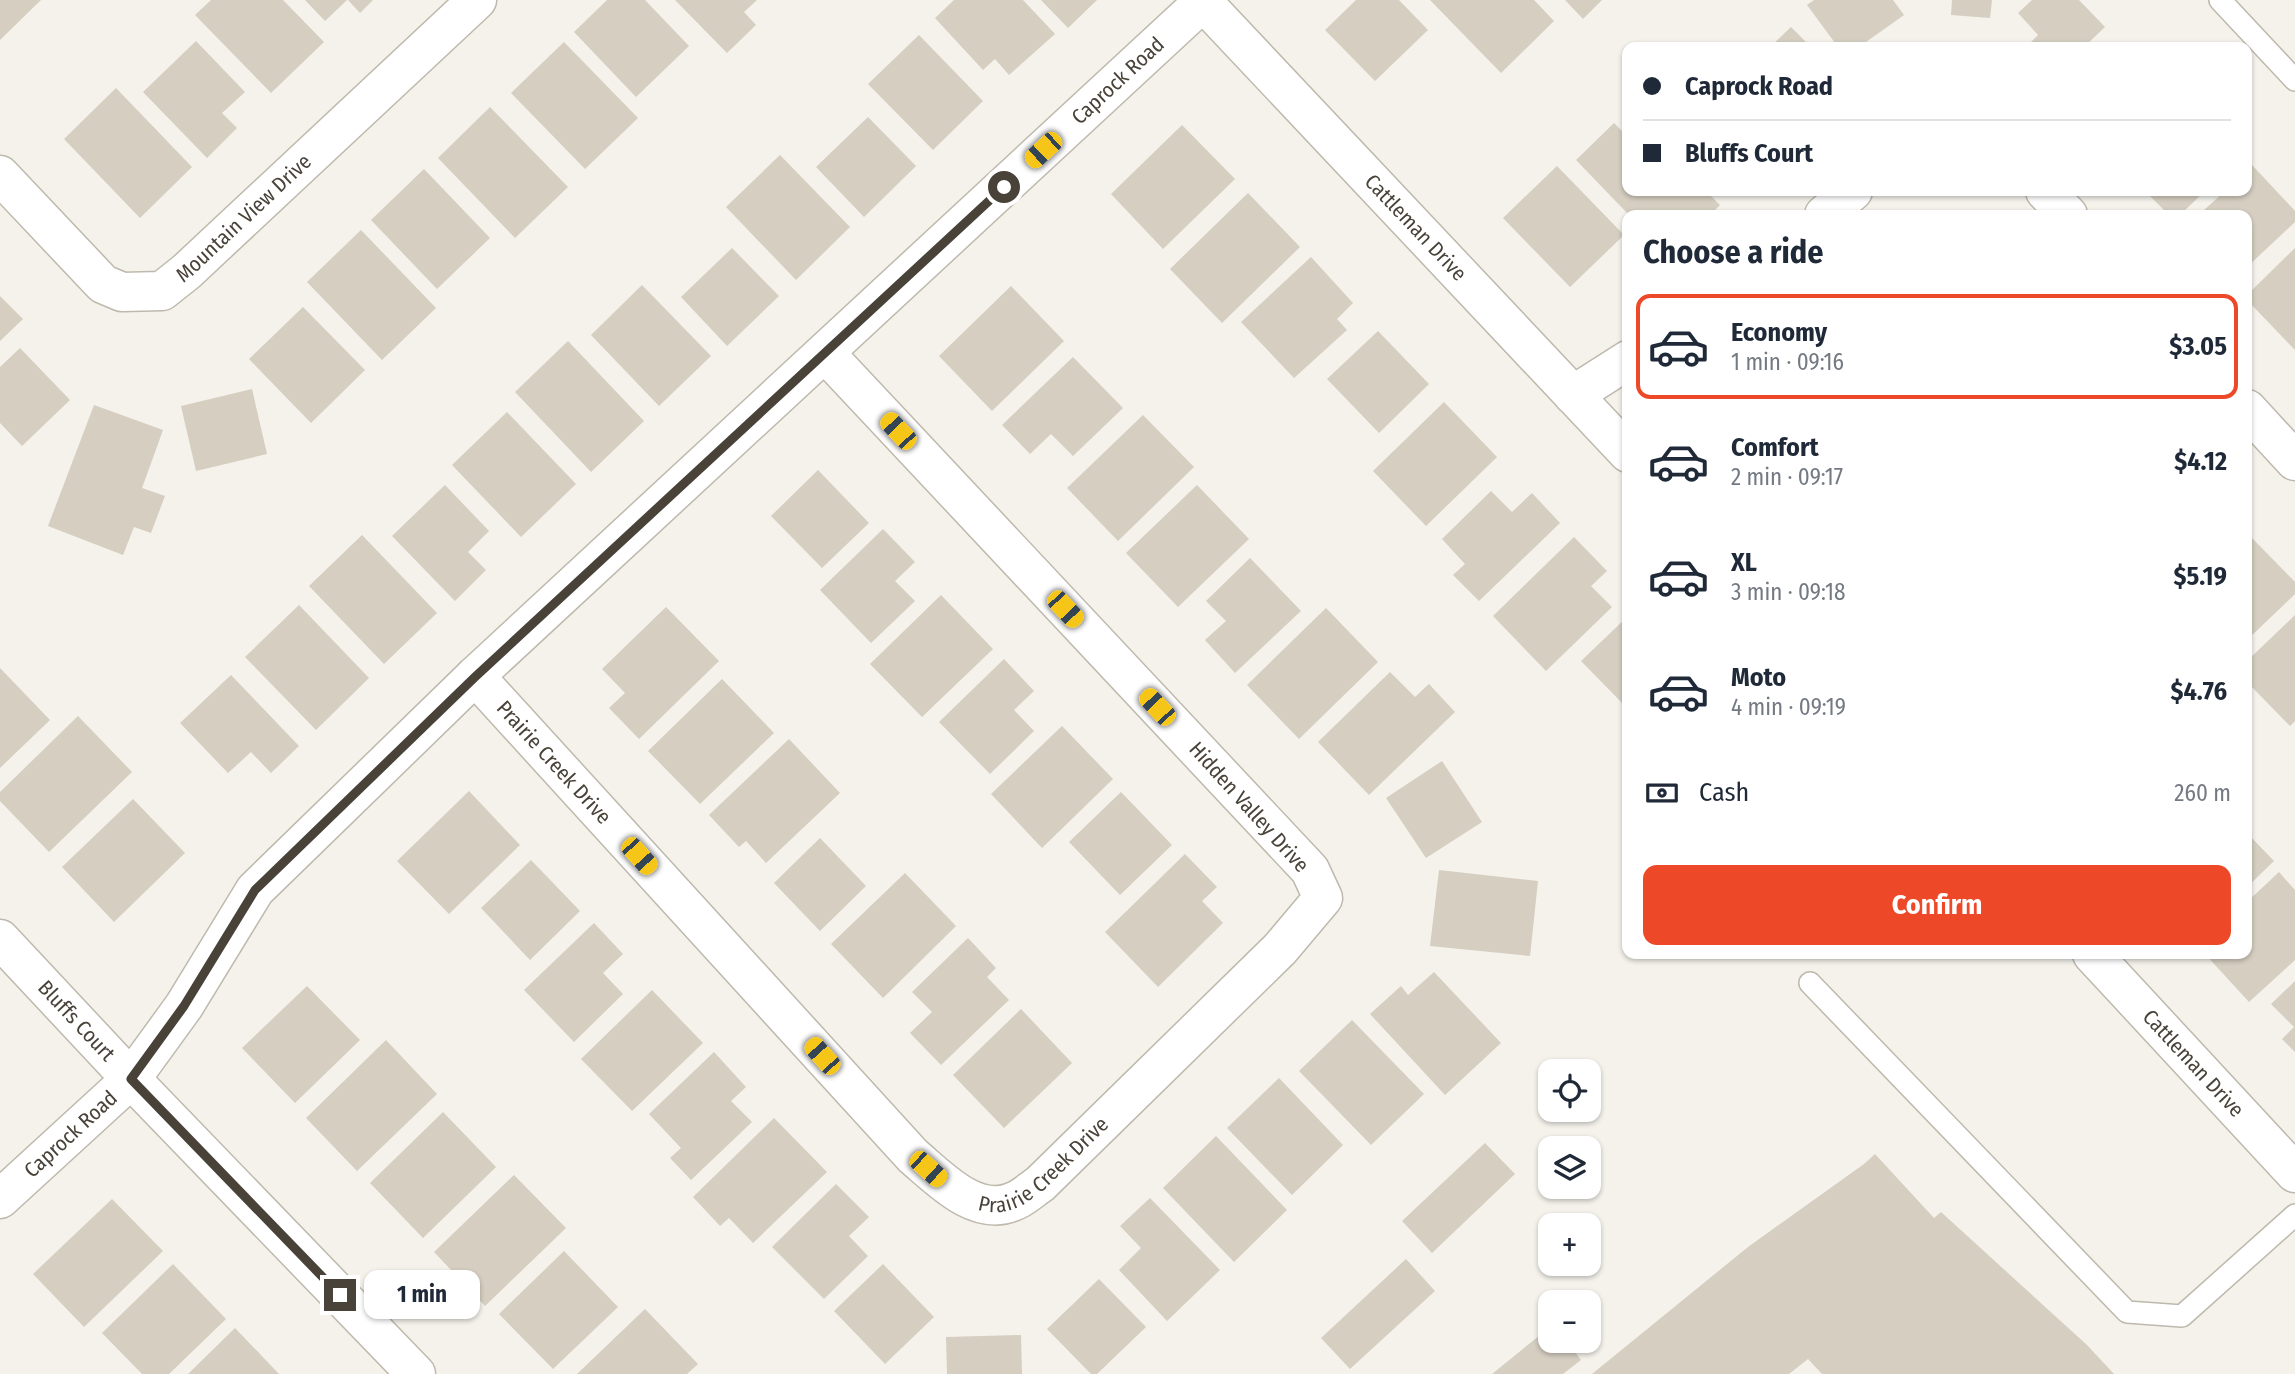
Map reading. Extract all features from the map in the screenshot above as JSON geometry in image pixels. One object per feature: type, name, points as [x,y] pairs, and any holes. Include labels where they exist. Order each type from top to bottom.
[{"type":"street","name":"Mountain View Drive","points":[[0,175],[103,284],[122,292],[162,291],[186,272],[477,0]]},
{"type":"street","name":"Caprock Road","points":[[0,1199],[131,1079],[184,1006],[255,890],[475,677],[1204,1]]},
{"type":"street","name":"Cattleman Drive","points":[[1204,1],[1622,447]]},
{"type":"street","points":[[1830,210],[1847,196]]},
{"type":"street","points":[[2050,196],[2063,210]]},
{"type":"street","name":"Hidden Valley Drive","points":[[825,353],[1310,870],[1322,898]]},
{"type":"street","points":[[1573,395],[1622,364]]},
{"type":"street","points":[[2252,414],[2295,461]]},
{"type":"street","name":"Prairie Creek Drive","points":[[475,677],[913,1156],[943,1183],[973,1201],[994,1207],[1013,1202],[1040,1184],[1280,949],[1322,898]]},
{"type":"street","name":"Bluffs Court","points":[[0,939],[416,1374]]},
{"type":"street","name":"Cattleman Drive","points":[[2097,959],[2295,1174]]},
{"type":"lane","points":[[2220,0],[2295,80]]},
{"type":"lane","points":[[1810,983],[2127,1312],[2182,1316],[2295,1214]]},
{"type":"building","points":[[0,0],[41,0],[0,40]]},
{"type":"building","points":[[211,0],[283,0],[324,42],[271,93],[195,15]]},
{"type":"building","points":[[305,0],[347,0],[325,21]]},
{"type":"building","points":[[348,0],[373,0],[360,13]]},
{"type":"building","points":[[607,0],[645,0],[689,46],[636,97],[574,32]]},
{"type":"building","points":[[675,0],[757,0],[744,12],[756,25],[727,53]]},
{"type":"building","points":[[954,0],[1023,0],[1055,34],[1009,75],[995,59],[983,70],[935,18]]},
{"type":"building","points":[[1041,0],[1097,0],[1068,28]]},
{"type":"building","points":[[1356,0],[1399,0],[1428,30],[1375,81],[1325,30]]},
{"type":"building","points":[[1430,0],[1534,0],[1554,21],[1501,73]]},
{"type":"building","points":[[1565,0],[1602,0],[1583,19]]},
{"type":"building","points":[[1814,0],[1893,0],[1904,15],[1866,42],[1834,42],[1807,5]]},
{"type":"building","points":[[1952,0],[1992,0],[1990,18],[1951,15]]},
{"type":"building","points":[[2032,0],[2079,0],[2105,27],[2089,42],[2031,42],[2038,35],[2018,13]]},
{"type":"building","points":[[1791,27],[1806,42],[1775,42]]},
{"type":"building","points":[[919,35],[983,101],[933,150],[868,84]]},
{"type":"building","points":[[196,41],[245,92],[222,113],[237,128],[207,158],[143,92]]},
{"type":"building","points":[[564,42],[638,118],[585,169],[511,93]]},
{"type":"building","points":[[116,88],[192,167],[140,218],[64,139]]},
{"type":"building","points":[[490,107],[568,187],[515,238],[438,158]]},
{"type":"building","points":[[868,117],[916,166],[864,217],[816,167]]},
{"type":"building","points":[[1614,123],[1622,131],[1622,196],[1711,196],[1720,205],[1715,210],[1624,210],[1576,160]]},
{"type":"building","points":[[1182,125],[1235,179],[1163,249],[1111,194]]},
{"type":"building","points":[[780,155],[850,227],[796,280],[726,207]]},
{"type":"building","points":[[2252,165],[2295,211],[2295,222],[2252,262],[2252,210],[2204,210],[2220,196],[2252,196]]},
{"type":"building","points":[[1557,166],[1622,233],[1622,237],[1570,287],[1503,218]]},
{"type":"building","points":[[424,169],[490,238],[437,289],[371,220]]},
{"type":"building","points":[[1248,193],[1300,247],[1222,323],[1170,269]]},
{"type":"building","points":[[2150,196],[2200,196],[2185,210],[2164,210]]},
{"type":"building","points":[[361,230],[436,308],[382,360],[307,282]]},
{"type":"building","points":[[732,248],[779,296],[727,346],[681,297]]},
{"type":"building","points":[[2295,248],[2295,350],[2252,305],[2252,290]]},
{"type":"building","points":[[1311,257],[1353,303],[1337,319],[1347,330],[1294,378],[1241,322]]},
{"type":"building","points":[[642,285],[711,356],[659,406],[591,335]]},
{"type":"building","points":[[1011,286],[1064,341],[992,411],[939,356]]},
{"type":"building","points":[[0,296],[23,319],[0,341]]},
{"type":"building","points":[[303,307],[365,370],[311,423],[249,359]]},
{"type":"building","points":[[1378,331],[1429,384],[1379,433],[1327,379]]},
{"type":"building","points":[[568,341],[644,421],[591,472],[515,392]]},
{"type":"building","points":[[20,348],[70,400],[22,446],[0,423],[0,367]]},
{"type":"building","points":[[1073,357],[1123,408],[1073,456],[1051,434],[1030,454],[1002,425]]},
{"type":"building","points":[[252,389],[267,454],[196,471],[181,406]]},
{"type":"building","points":[[1444,402],[1497,457],[1426,526],[1373,471]]},
{"type":"building","points":[[94,405],[163,430],[142,488],[165,496],[151,533],[134,527],[123,555],[48,526]]},
{"type":"building","points":[[507,412],[576,484],[521,537],[452,465]]},
{"type":"building","points":[[1143,415],[1194,467],[1118,541],[1067,488]]},
{"type":"building","points":[[818,470],[869,523],[822,568],[771,516]]},
{"type":"building","points":[[445,485],[489,531],[468,552],[486,570],[455,601],[392,536]]},
{"type":"building","points":[[1197,485],[1249,539],[1178,607],[1126,553]]},
{"type":"building","points":[[1491,491],[1512,512],[1532,493],[1560,523],[1479,601],[1453,575],[1465,564],[1442,539]]},
{"type":"building","points":[[883,529],[915,562],[895,581],[915,601],[871,643],[820,590]]},
{"type":"building","points":[[362,535],[437,613],[384,664],[309,586]]},
{"type":"building","points":[[1574,537],[1607,571],[1591,586],[1612,607],[1546,671],[1493,616]]},
{"type":"building","points":[[2252,538],[2295,582],[2295,594],[2252,635]]},
{"type":"building","points":[[1250,558],[1301,611],[1235,673],[1205,640],[1226,621],[1206,601]]},
{"type":"building","points":[[941,595],[993,649],[922,717],[870,664]]},
{"type":"building","points":[[299,605],[369,678],[316,730],[245,657]]},
{"type":"building","points":[[666,607],[719,661],[639,739],[609,708],[625,693],[602,669]]},
{"type":"building","points":[[1326,608],[1378,662],[1299,739],[1247,685]]},
{"type":"building","points":[[2295,615],[2295,721],[2290,726],[2252,687],[2252,656]]},
{"type":"building","points":[[1622,622],[1622,703],[1581,661]]},
{"type":"building","points":[[1004,659],[1034,691],[1014,710],[1034,731],[990,774],[939,722]]},
{"type":"building","points":[[0,668],[50,720],[0,768]]},
{"type":"building","points":[[1390,672],[1415,697],[1429,684],[1455,712],[1369,795],[1318,742]]},
{"type":"building","points":[[231,675],[299,746],[271,773],[251,752],[228,773],[180,723]]},
{"type":"building","points":[[722,679],[774,733],[700,804],[648,751]]},
{"type":"building","points":[[78,716],[132,772],[49,852],[0,801],[0,792]]},
{"type":"building","points":[[1062,726],[1113,779],[1042,848],[991,794]]},
{"type":"building","points":[[789,739],[840,793],[766,863],[746,841],[739,847],[709,815]]},
{"type":"building","points":[[1442,761],[1482,822],[1426,858],[1386,798]]},
{"type":"building","points":[[469,791],[520,845],[449,914],[397,861]]},
{"type":"building","points":[[1121,792],[1172,845],[1120,895],[1069,842]]},
{"type":"building","points":[[133,799],[185,853],[114,922],[62,867]]},
{"type":"building","points":[[820,838],[866,886],[820,931],[774,883]]},
{"type":"building","points":[[2252,838],[2274,861],[2252,882]]},
{"type":"building","points":[[1185,854],[1217,887],[1202,901],[1223,923],[1158,987],[1105,932]]},
{"type":"building","points":[[531,860],[580,911],[530,960],[481,908]]},
{"type":"building","points":[[1439,870],[1538,881],[1530,956],[1430,946]]},
{"type":"building","points":[[2279,872],[2295,890],[2295,960],[2249,1002],[2210,959],[2252,959],[2252,897]]},
{"type":"building","points":[[905,873],[956,926],[883,998],[831,944]]},
{"type":"building","points":[[594,923],[623,954],[603,973],[623,994],[574,1042],[524,990]]},
{"type":"building","points":[[968,938],[996,968],[987,977],[1009,1000],[941,1065],[910,1033],[932,1012],[912,992]]},
{"type":"building","points":[[1434,972],[1501,1043],[1445,1095],[1370,1014],[1401,986],[1408,995]]},
{"type":"building","points":[[2295,981],[2295,1052],[2282,1039],[2294,1027],[2271,1004]]},
{"type":"building","points":[[307,986],[360,1040],[295,1103],[242,1048]]},
{"type":"building","points":[[652,990],[703,1043],[632,1111],[581,1059]]},
{"type":"building","points":[[1021,1009],[1072,1063],[1004,1128],[953,1075]]},
{"type":"building","points":[[1352,1020],[1424,1094],[1371,1145],[1299,1071]]},
{"type":"building","points":[[386,1040],[437,1094],[357,1171],[306,1118]]},
{"type":"building","points":[[714,1052],[746,1087],[731,1101],[752,1122],[691,1180],[670,1158],[681,1148],[649,1114]]},
{"type":"building","points":[[1279,1078],[1343,1145],[1292,1195],[1227,1128]]},
{"type":"building","points":[[443,1112],[496,1167],[423,1238],[370,1183]]},
{"type":"building","points":[[774,1118],[827,1172],[753,1243],[729,1218],[720,1226],[693,1197]]},
{"type":"building","points":[[1216,1136],[1287,1210],[1234,1262],[1163,1188]]},
{"type":"building","points":[[1485,1143],[1515,1174],[1432,1253],[1402,1221]]},
{"type":"building","points":[[1875,1154],[1934,1218],[1941,1212],[2087,1345],[2114,1374],[1822,1374],[1808,1359],[1789,1374],[1592,1374],[1748,1247]]},
{"type":"building","points":[[514,1175],[566,1228],[485,1306],[434,1252]]},
{"type":"building","points":[[836,1184],[869,1217],[849,1236],[868,1256],[824,1299],[772,1247]]},
{"type":"building","points":[[1150,1198],[1220,1270],[1167,1321],[1119,1270],[1141,1248],[1120,1226]]},
{"type":"building","points":[[112,1199],[163,1251],[84,1327],[33,1274]]},
{"type":"building","points":[[564,1251],[618,1307],[553,1369],[499,1314]]},
{"type":"building","points":[[1406,1259],[1435,1291],[1350,1369],[1321,1338]]},
{"type":"building","points":[[173,1264],[226,1319],[169,1374],[142,1374],[102,1333]]},
{"type":"building","points":[[883,1264],[934,1317],[885,1364],[834,1311]]},
{"type":"building","points":[[1099,1279],[1146,1327],[1097,1374],[1091,1374],[1047,1329]]},
{"type":"building","points":[[645,1309],[698,1364],[687,1374],[577,1374]]},
{"type":"building","points":[[235,1328],[279,1374],[188,1374]]},
{"type":"building","points":[[1021,1335],[1022,1374],[947,1374],[946,1337]]},
{"type":"building","points":[[1538,1337],[1538,1353],[1576,1353],[1581,1360],[1563,1374],[1492,1374]]},
{"type":"route","points":[[340,1295],[131,1079],[184,1006],[255,890],[475,677],[1004,187]]}]
